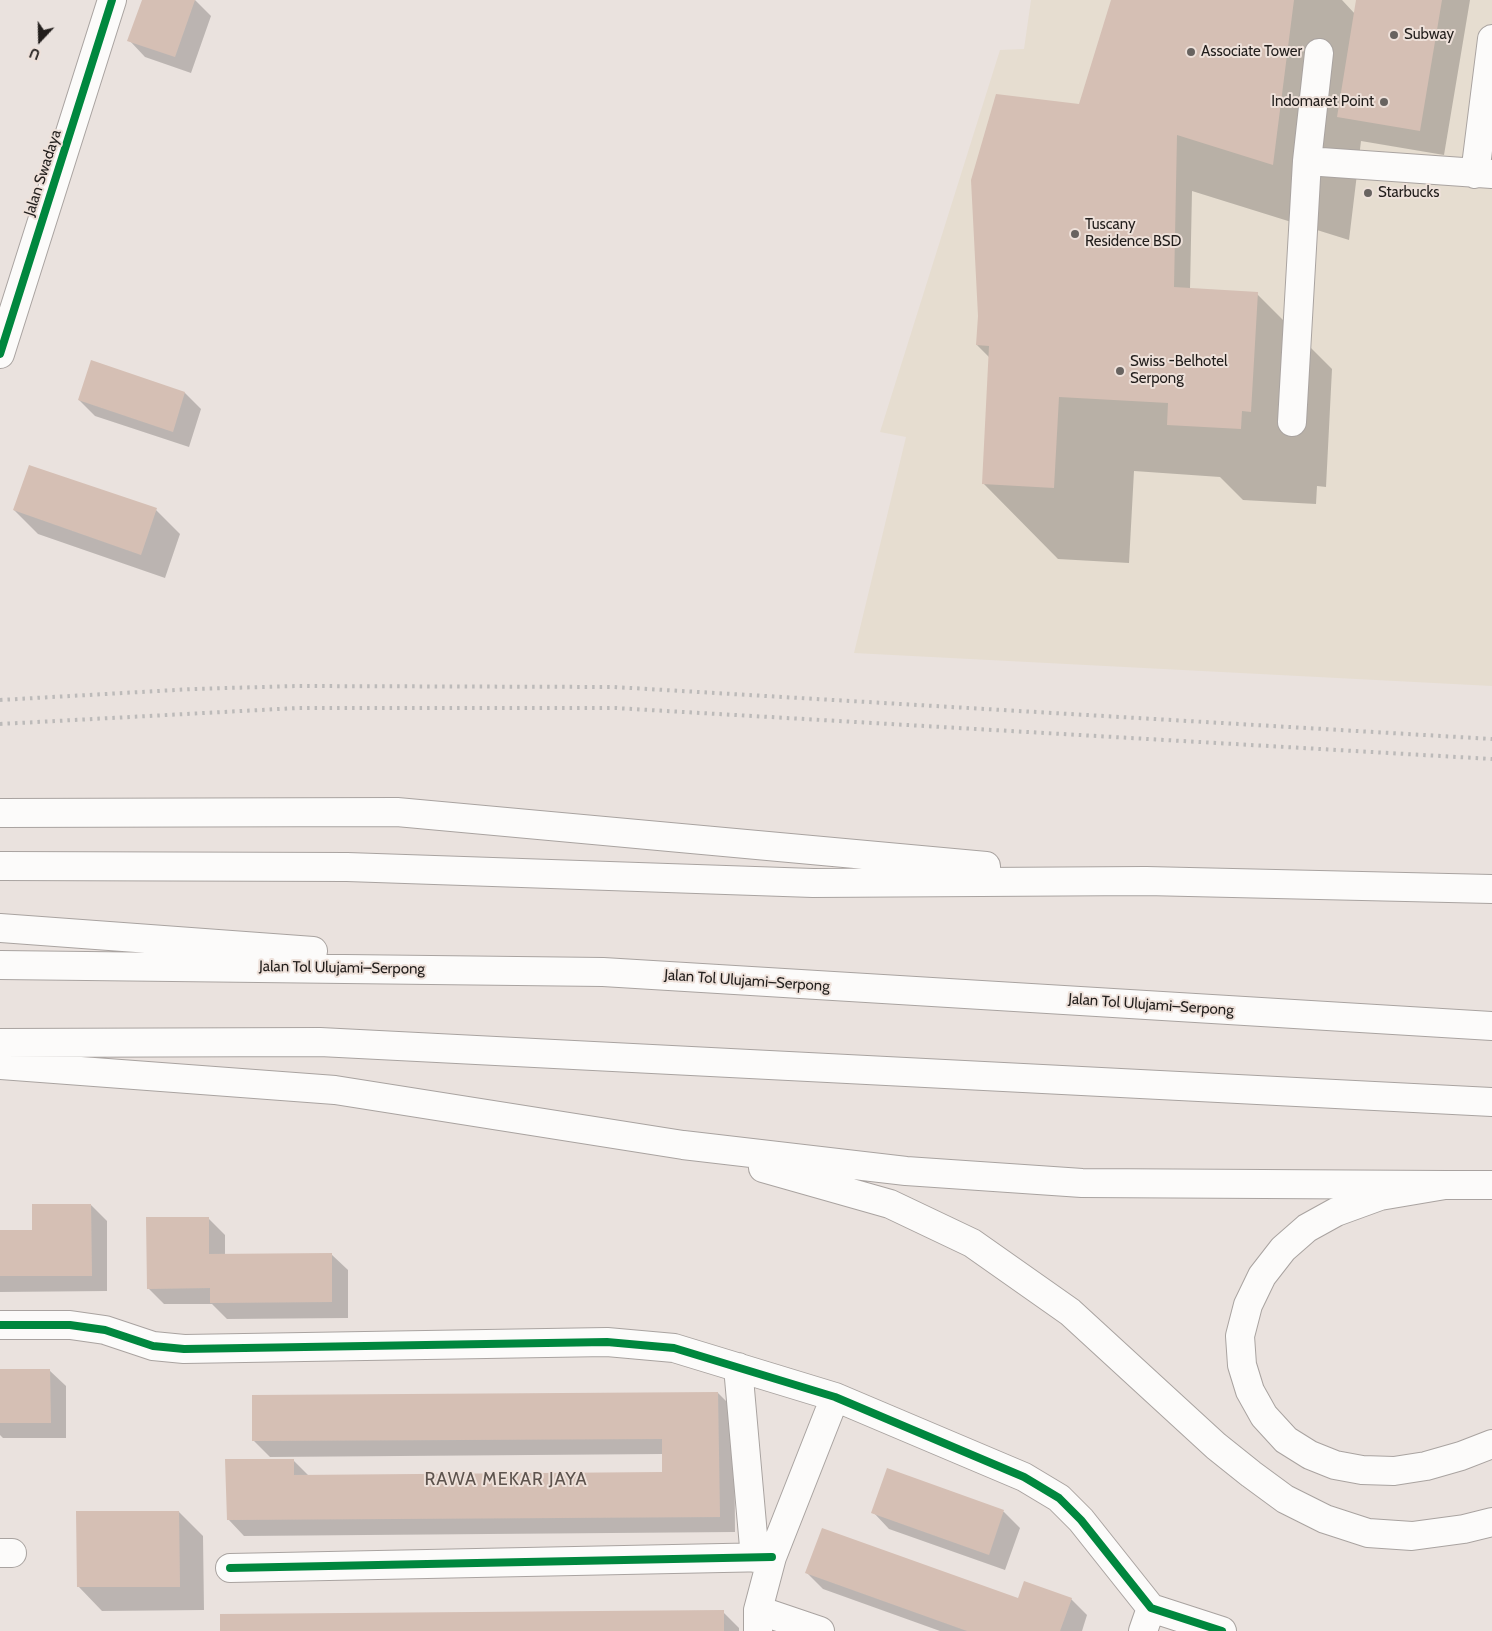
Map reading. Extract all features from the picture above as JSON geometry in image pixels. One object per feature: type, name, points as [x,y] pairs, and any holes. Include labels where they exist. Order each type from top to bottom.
[{"type":"main road","name":"Jalan Swadaya","points":[[0,354],[112,0]]},
{"type":"main road","points":[[1307,161],[1484,174],[1492,39]]},
{"type":"main road","points":[[1292,422],[1307,161],[1319,53]]},
{"type":"main road","points":[[0,813],[397,812],[1146,881]]},
{"type":"main road","points":[[0,866],[346,867],[813,883],[1146,881],[1492,889]]},
{"type":"main road","points":[[0,928],[603,972]]},
{"type":"main road","name":"Jalan Tol Ulujami–Serpong","points":[[0,964],[603,972],[1492,1026]]},
{"type":"main road","points":[[0,1043],[320,1042],[1492,1102]]},
{"type":"main road","points":[[0,1065],[336,1090],[684,1145],[906,1171],[1082,1182],[1492,1185]]},
{"type":"main road","points":[[684,1145],[890,1204],[972,1244],[1070,1312],[1216,1446],[1251,1474],[1285,1499],[1324,1519],[1368,1533],[1412,1536],[1464,1529],[1492,1522]]},
{"type":"main road","points":[[1445,1185],[1380,1196],[1336,1212],[1307,1228],[1283,1249],[1262,1276],[1248,1305],[1240,1336],[1242,1365],[1250,1391],[1264,1416],[1286,1440],[1310,1455],[1335,1465],[1362,1470],[1394,1471],[1426,1466],[1461,1456],[1492,1444]]},
{"type":"main road","points":[[0,1325],[70,1325],[105,1330],[153,1346],[184,1349],[607,1342],[674,1348],[835,1397],[1024,1478],[1059,1498],[1081,1520],[1147,1619],[1222,1631]]},
{"type":"main road","points":[[738,1367],[764,1557],[758,1620],[820,1631]]},
{"type":"main road","points":[[764,1557],[835,1397]]},
{"type":"main road","points":[[230,1568],[764,1557]]},
{"type":"shaded area","points":[[1031,0],[1492,0],[1492,686],[854,653],[906,437],[880,432],[1000,50],[1024,49]]},
{"type":"building","points":[[142,0],[195,0],[175,57],[127,41]]},
{"type":"building","points":[[1111,0],[1294,0],[1273,165],[1177,135],[1174,287],[1258,292],[1251,412],[1242,411],[1241,429],[1167,425],[1168,403],[1059,397],[1054,488],[982,484],[989,346],[976,345],[978,316],[971,180],[996,94],[1079,104]]},
{"type":"building","points":[[1356,0],[1442,0],[1420,131],[1337,117]]},
{"type":"building","points":[[91,360],[185,392],[173,432],[78,400]]},
{"type":"building","points":[[29,465],[157,508],[141,555],[13,510]]},
{"type":"building","points":[[32,1204],[91,1204],[92,1276],[0,1276],[0,1230],[32,1230]]},
{"type":"building","points":[[146,1217],[209,1217],[209,1254],[332,1253],[332,1302],[210,1303],[210,1288],[147,1289]]},
{"type":"building","points":[[0,1369],[50,1369],[51,1423],[0,1423]]},
{"type":"building","points":[[718,1392],[720,1517],[227,1520],[225,1459],[294,1459],[294,1475],[662,1472],[662,1439],[252,1441],[252,1395]]},
{"type":"building","points":[[887,1468],[1004,1510],[989,1555],[871,1513]]},
{"type":"building","points":[[76,1511],[179,1511],[180,1587],[77,1587]]},
{"type":"building","points":[[822,1528],[1018,1598],[1024,1581],[1072,1598],[1060,1631],[967,1631],[805,1573]]},
{"type":"building","points":[[724,1610],[724,1631],[220,1631],[220,1614]]},
{"type":"railway","points":[[0,700],[193,689],[297,686],[614,687],[1492,739]]},
{"type":"railway","points":[[0,724],[297,708],[615,708],[1492,759]]},
{"type":"cycle path","points":[[0,354],[112,0]]},
{"type":"cycle path","points":[[0,1325],[70,1325],[105,1330],[153,1346],[184,1349],[607,1342],[674,1348],[835,1397],[1024,1477],[1059,1498],[1081,1520],[1151,1608],[1222,1631]]},
{"type":"cycle path","points":[[230,1568],[772,1557]]},
{"type":"place","name":"Subway","points":[[1394,35]]},
{"type":"place","name":"Associate Tower","points":[[1191,52]]},
{"type":"place","name":"Indomaret Point","points":[[1384,102]]},
{"type":"place","name":"Starbucks","points":[[1368,193]]},
{"type":"place","name":"Tuscany Residence BSD","points":[[1075,234]]},
{"type":"place","name":"Swiss -Belhotel Serpong","points":[[1120,371]]},
{"type":"district","name":"RAWA MEKAR JAYA","points":[[506,1480]]}]
